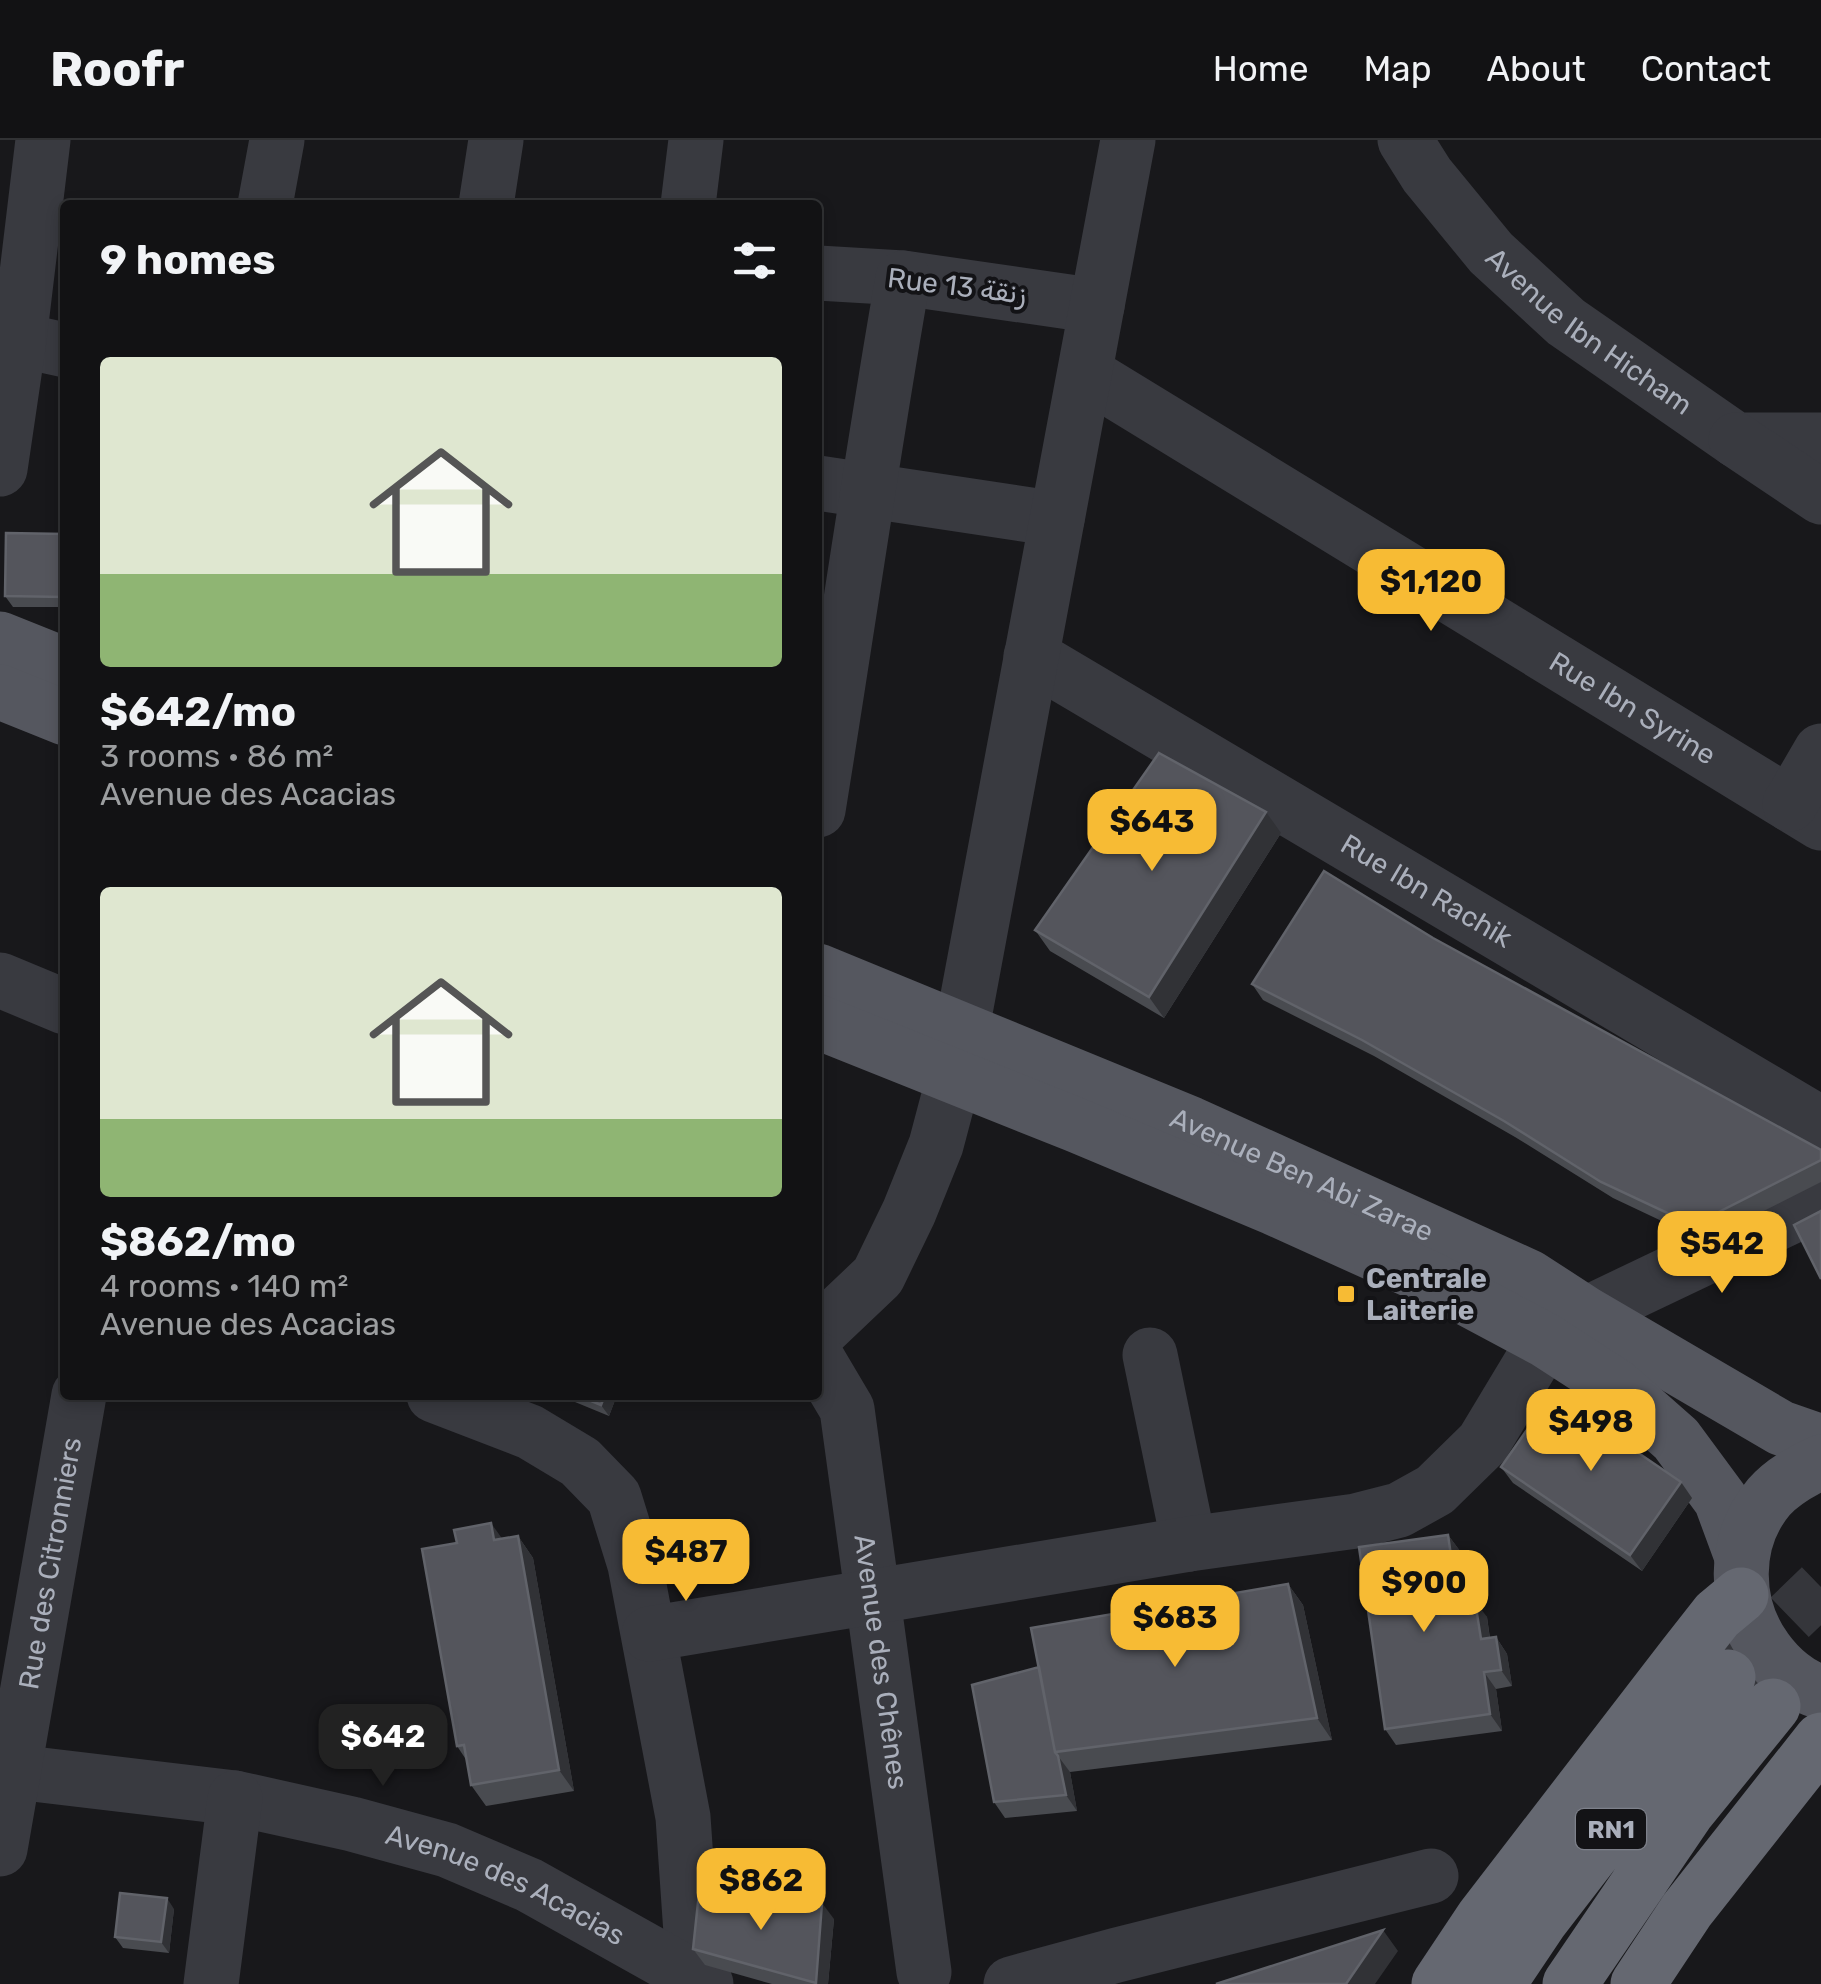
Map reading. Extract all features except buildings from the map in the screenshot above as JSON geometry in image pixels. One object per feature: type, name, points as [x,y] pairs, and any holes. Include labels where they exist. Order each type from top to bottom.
[{"type":"highway","points":[[1440,1984],[1482,1918],[1717,1615],[1742,1576]]},
{"type":"highway","name":"RN1","points":[[1498,1984],[1541,1920],[1728,1677]]},
{"type":"highway","name":"RN1","points":[[1570,1984],[1687,1812],[1797,1699]]},
{"type":"highway","points":[[1638,1984],[1687,1910],[1821,1740]]},
{"type":"main road","points":[[0,639],[60,663]]},
{"type":"main road","points":[[0,692],[60,716]]},
{"type":"main road","name":"Avenue Ben Abi Zarae","points":[[822,973],[958,1052]]},
{"type":"main road","name":"Avenue Ben Abi Zarae","points":[[822,1023],[958,1052],[1288,1166],[1529,1277],[1616,1386],[1676,1439],[1721,1500],[1754,1633],[1778,1666],[1812,1689],[1797,1699]]},
{"type":"main road","name":"Avenue Ben Abi Zarae","points":[[1566,1327],[1781,1428],[1821,1442]]},
{"type":"main road","points":[[1742,1576],[1752,1524],[1770,1496],[1795,1475],[1821,1462]]},
{"type":"street","points":[[0,470],[42,345],[43,140]]},
{"type":"street","points":[[266,200],[277,140]]},
{"type":"street","points":[[487,200],[496,140]]},
{"type":"street","points":[[689,200],[696,140]]},
{"type":"street","points":[[822,1329],[878,1276],[936,1146],[958,1052],[1128,140]]},
{"type":"street","name":"Avenue Ibn Hicham","points":[[1425,152],[1491,254],[1566,322],[1821,497]]},
{"type":"street","name":"Rue 13 زنقة","points":[[822,273],[903,278],[1097,306]]},
{"type":"street","points":[[822,761],[843,487],[903,278]]},
{"type":"street","name":"Rue Ibn Syrine","points":[[1085,373],[1805,813]]},
{"type":"street","points":[[1736,440],[1821,440]]},
{"type":"street","points":[[843,487],[1057,520]]},
{"type":"street","name":"Rue Ibn Rachik","points":[[1032,656],[1821,1124]]},
{"type":"street","points":[[1805,813],[1821,751]]},
{"type":"street","points":[[0,980],[60,1005]]},
{"type":"street","points":[[649,1634],[1188,1544],[1356,1521],[1398,1510],[1435,1490],[1482,1443],[1566,1327],[1821,1202]]},
{"type":"street","points":[[1150,1355],[1188,1544]]},
{"type":"street","name":"Avenue des Chênes","points":[[822,1367],[847,1410],[932,1980]]},
{"type":"street","name":"Rue des Citronniers","points":[[0,1849],[6,1770],[78,1400]]},
{"type":"street","points":[[447,1400],[530,1432],[580,1462],[614,1497],[635,1565],[683,1817],[700,1980]]},
{"type":"street","name":"Avenue des Acacias","points":[[6,1770],[236,1798],[447,1850],[529,1885],[700,1980]]},
{"type":"street","points":[[211,1984],[236,1798]]},
{"type":"street","points":[[1010,1984],[1431,1876]]},
{"type":"tunnel","points":[[1730,1675],[1821,1587]]},
{"type":"place","name":"Centrale Laiterie","points":[[1346,1294]]}]
